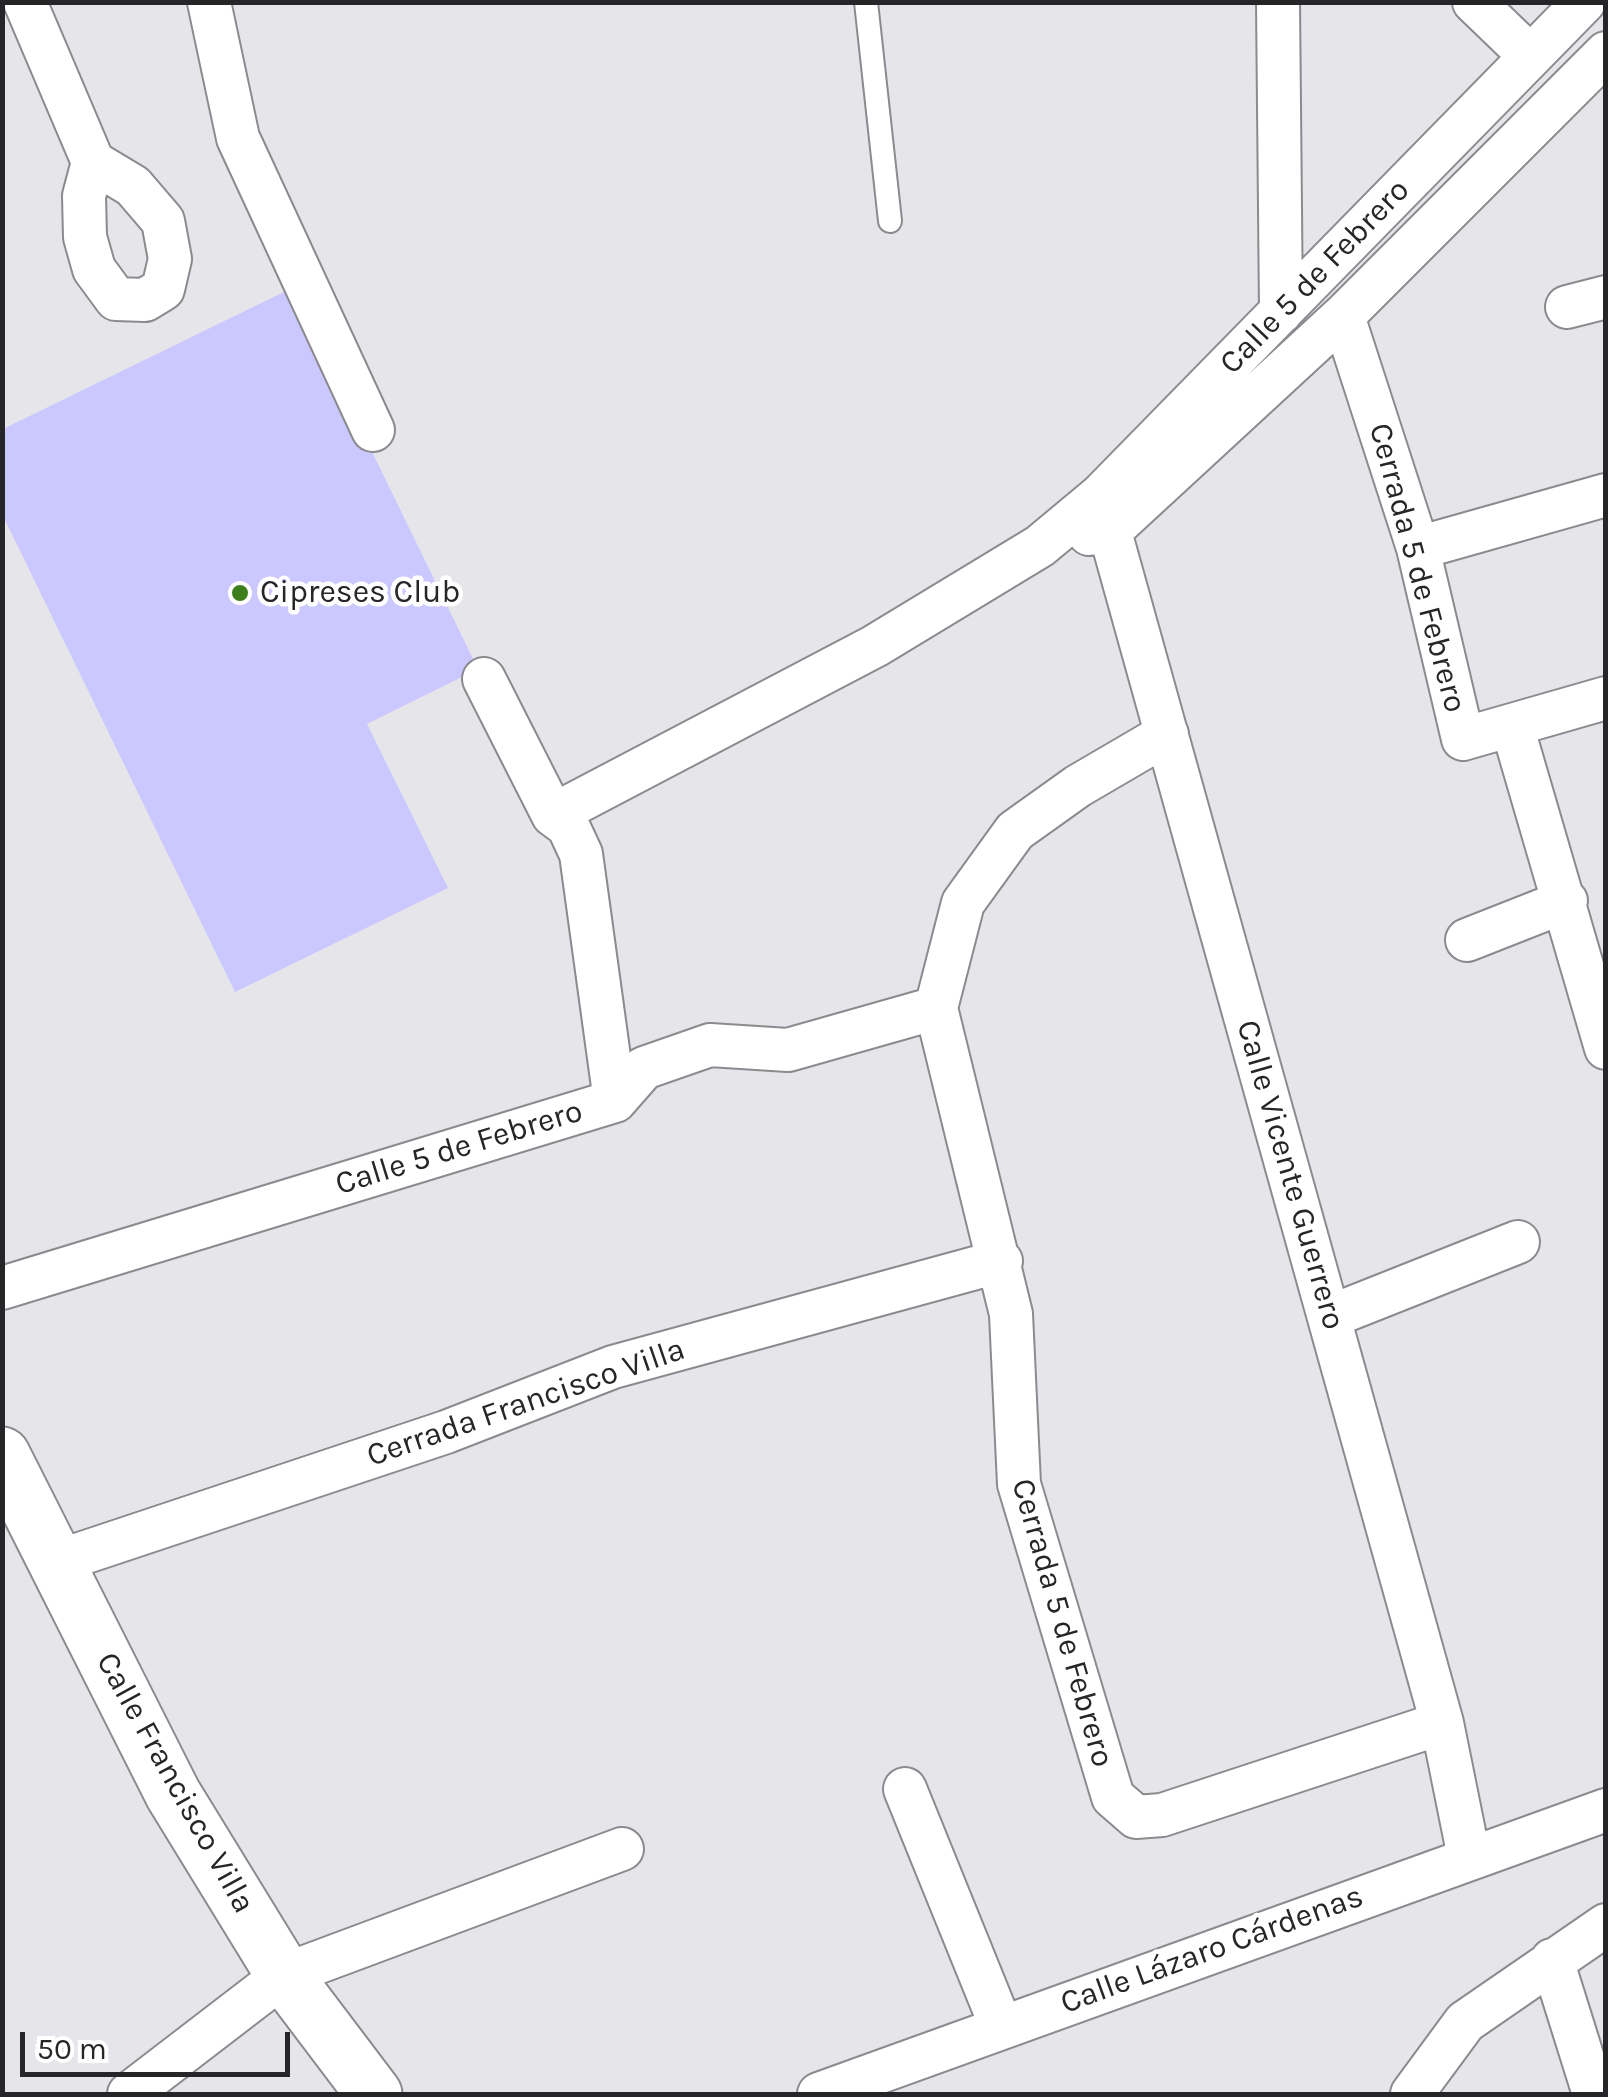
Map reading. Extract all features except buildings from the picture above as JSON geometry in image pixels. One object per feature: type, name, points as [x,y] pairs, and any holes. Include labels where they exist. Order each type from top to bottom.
[{"type":"street","points":[[25,2],[93,162]]},
{"type":"street","points":[[210,2],[238,138],[374,430]]},
{"type":"street","points":[[1278,2],[1282,312]]},
{"type":"street","points":[[1474,2],[1529,55]]},
{"type":"street","name":"Calle 5 de Febrero","points":[[1106,512],[1282,312],[1584,2]]},
{"type":"street","name":"Calle 5 de Febrero","points":[[2,1288],[615,1101],[581,854],[568,826],[554,815],[875,646],[1040,546],[1106,512],[1344,316],[1606,53]]},
{"type":"street","name":"Cerrada 5 de Febrero","points":[[1344,316],[1418,548],[1463,739],[1512,726],[1580,912],[1606,1048]]},
{"type":"street","points":[[1418,548],[1606,495]]},
{"type":"street","name":"Calle Vicente Guerrero","points":[[1106,512],[1442,1723],[1469,1857]]},
{"type":"street","points":[[484,679],[554,815]]},
{"type":"street","points":[[1512,726],[1606,698]]},
{"type":"street","points":[[615,1101],[644,1068],[710,1045],[788,1050],[936,1008],[963,903],[1015,831],[1078,786],[1167,734]]},
{"type":"street","points":[[1467,940],[1580,912]]},
{"type":"street","name":"Cerrada 5 de Febrero","points":[[936,1008],[1000,1261],[1014,1342],[1019,1484],[1114,1797],[1136,1817],[1162,1815],[1442,1723]]},
{"type":"street","points":[[1329,1317],[1518,1242]]},
{"type":"street","name":"Cerrada Francisco Villa","points":[[56,1562],[446,1432],[613,1367],[1000,1261]]},
{"type":"street","name":"Calle Francisco Villa","points":[[2,1456],[173,1794],[284,1975],[374,2094]]},
{"type":"street","points":[[905,1789],[1001,2026]]},
{"type":"street","name":"Calle Lázaro Cárdenas","points":[[819,2094],[1606,1810]]},
{"type":"street","points":[[129,2094],[284,1975],[622,1850]]},
{"type":"street","points":[[1412,2094],[1465,2022],[1606,1925]]},
{"type":"street","points":[[1552,1960],[1594,2094]]},
{"type":"lane","points":[[866,2],[890,220]]},
{"type":"shaded area","name":"Cipreses Club","points":[[292,288],[478,669],[367,724],[448,888],[235,992],[3,516],[3,429]]},
{"type":"place","name":"Cipreses Club","points":[[240,593]]}]
